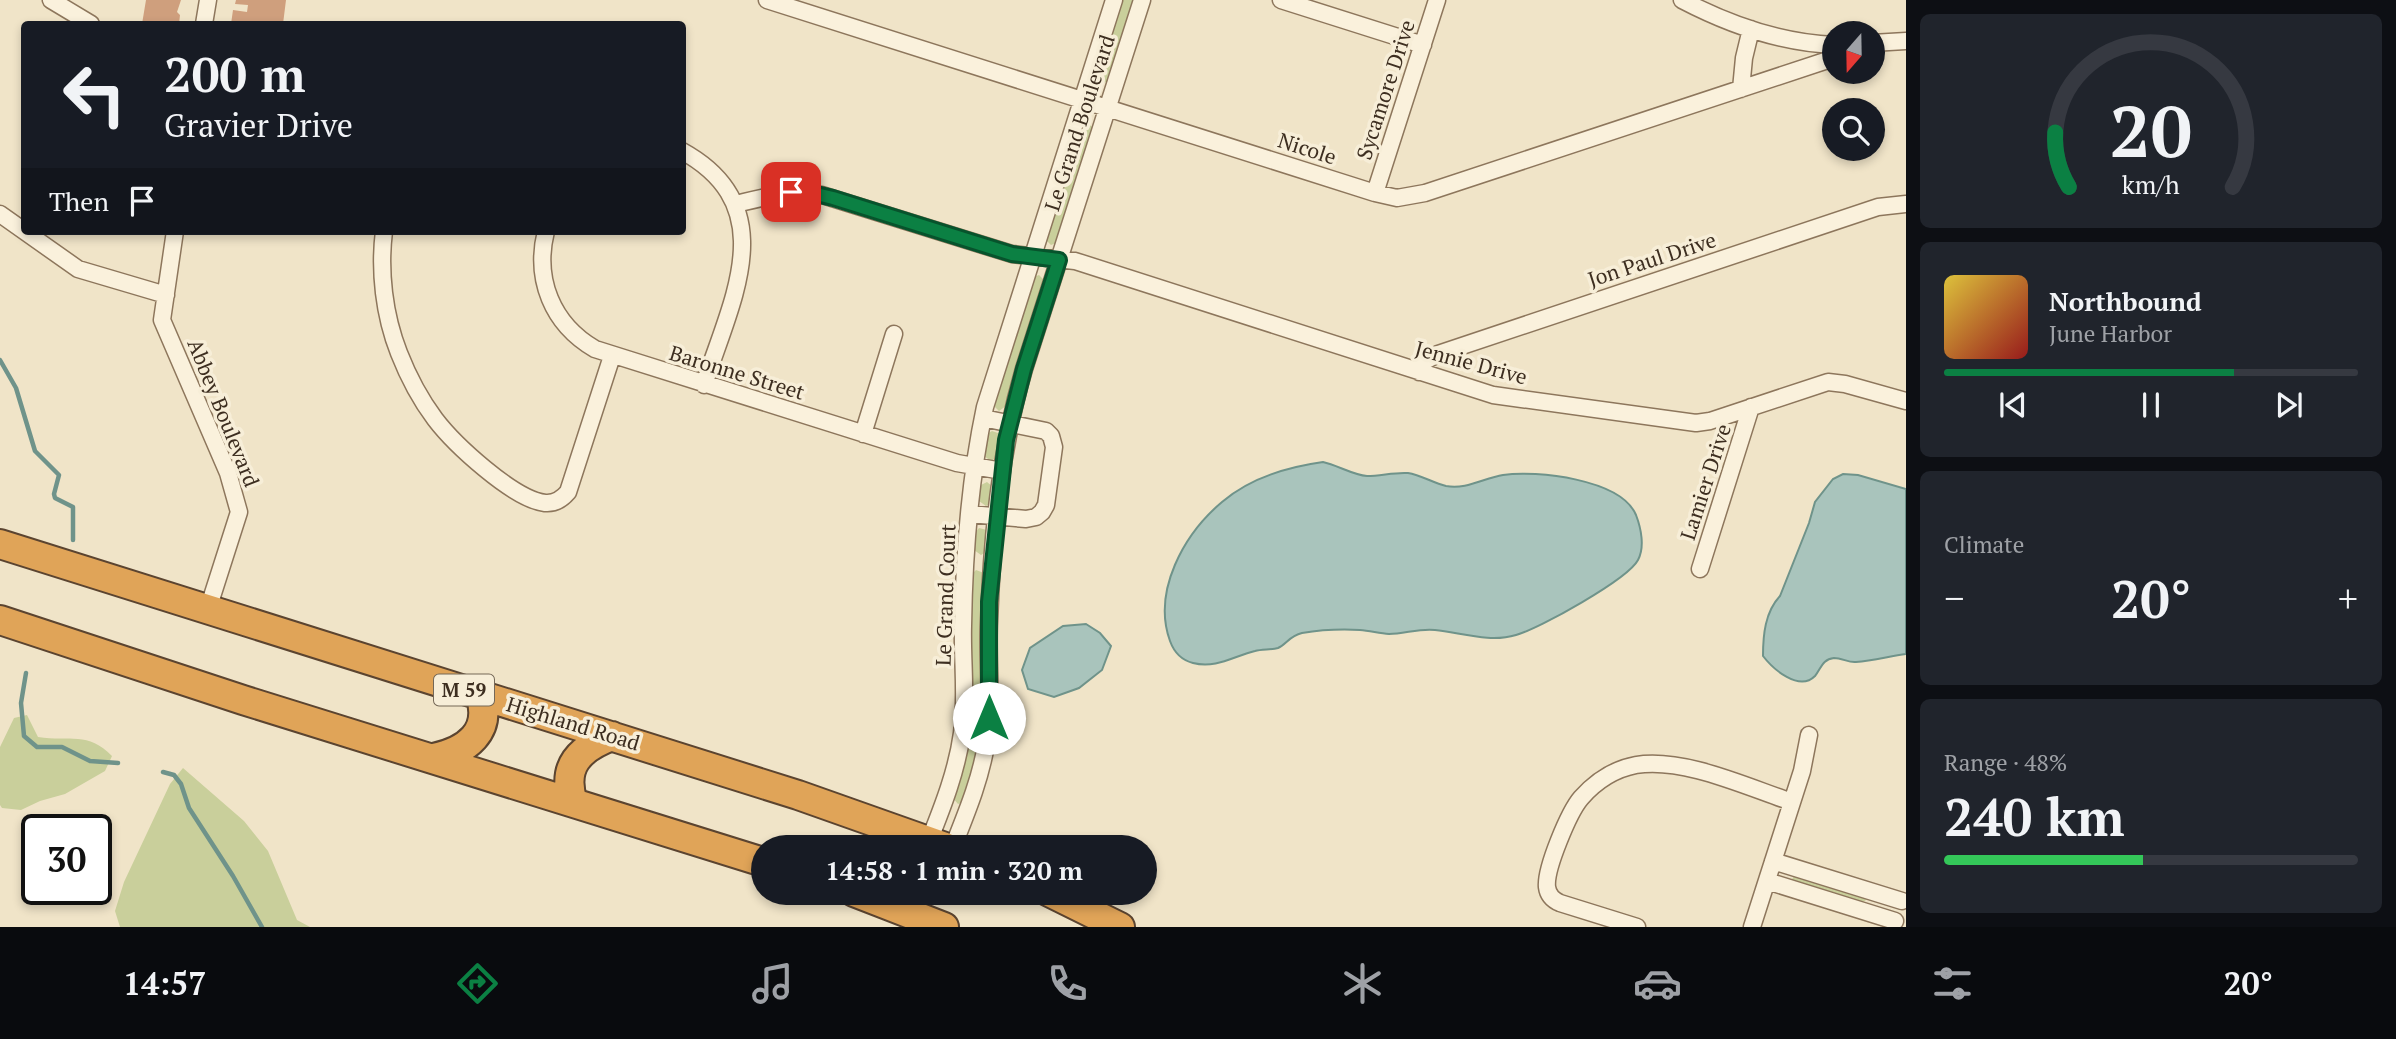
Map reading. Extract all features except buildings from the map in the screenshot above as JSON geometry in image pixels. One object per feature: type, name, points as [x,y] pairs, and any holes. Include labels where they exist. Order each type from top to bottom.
[{"type":"highway","name":"Highland Road","points":[[0,544],[612,736],[913,835]]},
{"type":"highway","points":[[0,620],[751,858]]},
{"type":"highway","points":[[433,758],[461,748],[478,733],[484,714],[480,695]]},
{"type":"highway","points":[[573,802],[569,773],[574,763],[589,747],[612,736]]},
{"type":"highway","points":[[884,905],[928,924]]},
{"type":"highway","points":[[1076,905],[1121,927]]},
{"type":"street","points":[[51,0],[86,21]]},
{"type":"street","points":[[204,21],[208,0]]},
{"type":"street","name":"Nicole","points":[[767,0],[1397,198],[1417,195],[1822,62]]},
{"type":"street","name":"Le Grand Boulevard","points":[[1032,257],[1114,0]]},
{"type":"street","name":"Le Grand Boulevard","points":[[1059,260],[1142,0]]},
{"type":"street","points":[[1281,0],[1423,45]]},
{"type":"street","name":"Sycamore Drive","points":[[1375,193],[1437,0]]},
{"type":"street","points":[[1682,0],[1751,29],[1798,41],[1822,44]]},
{"type":"street","points":[[1741,89],[1744,58],[1751,29]]},
{"type":"street","points":[[1885,42],[1906,41]]},
{"type":"street","points":[[686,154],[713,172],[730,192],[742,226],[742,263],[704,385]]},
{"type":"street","name":"Jennie Drive","points":[[736,204],[784,193],[812,193],[1012,254],[1075,261],[1504,397],[1689,423],[1703,423],[1828,382],[1906,401]]},
{"type":"street","name":"Jon Paul Drive","points":[[1419,372],[1424,361],[1438,354],[1878,207],[1906,204]]},
{"type":"street","points":[[0,214],[21,229]]},
{"type":"street","points":[[29,235],[78,270],[166,295]]},
{"type":"street","name":"Abbey Boulevard","points":[[174,235],[162,320],[228,473],[239,512],[208,609]]},
{"type":"street","points":[[384,235],[383,277],[388,317],[399,354],[415,388],[457,445],[492,475],[520,492],[544,503],[556,501],[568,492],[612,356]]},
{"type":"street","name":"Baronne Street","points":[[545,235],[541,256],[542,276],[555,311],[569,330],[582,341],[612,356],[704,385],[975,467],[1002,471]]},
{"type":"street","name":"Le Grand Court","points":[[943,835],[962,732],[963,600],[975,467],[983,418],[1032,257]]},
{"type":"street","name":"Le Grand Court","points":[[947,835],[979,775],[988,732],[988,626],[996,516],[1009,422],[1059,260]]},
{"type":"street","points":[[863,434],[894,334]]},
{"type":"street","name":"Lamier Drive","points":[[1700,569],[1751,407]]},
{"type":"street","name":"Le Grand Court","points":[[970,514],[1026,519],[1036,517],[1046,505],[1054,451],[1053,440],[1046,431],[983,418]]},
{"type":"street","points":[[1752,927],[1802,771],[1809,735]]},
{"type":"street","points":[[1637,927],[1560,903],[1551,898],[1547,890],[1566,822],[1581,798],[1591,788],[1619,770],[1645,764],[1666,763],[1792,802]]},
{"type":"street","points":[[1767,881],[1894,924],[1904,894],[1773,861]]},
{"type":"green space","points":[[1121,0],[1135,0],[1108,81],[1103,83],[1097,77]]},
{"type":"green space","points":[[1088,123],[1094,129],[1056,243],[1051,245],[1045,239],[1082,124]]},
{"type":"green space","points":[[1039,275],[1045,281],[1006,406],[999,411],[993,405],[1034,277]]},
{"type":"green space","points":[[992,431],[998,433],[1000,439],[996,458],[991,461],[984,456],[987,434]]},
{"type":"green space","points":[[987,482],[993,487],[991,503],[986,506],[979,501],[981,485]]},
{"type":"green space","points":[[979,528],[987,530],[986,552],[981,555],[974,550],[975,533]]},
{"type":"green space","points":[[976,570],[984,573],[983,716],[979,746],[963,802],[958,804],[953,798],[970,629],[972,574]]},
{"type":"green space","points":[[27,715],[38,737],[86,740],[95,743],[112,756],[105,771],[65,794],[21,810],[2,808],[0,747],[14,718]]},
{"type":"green space","points":[[183,768],[244,821],[268,851],[297,920],[310,927],[120,927],[115,911],[124,882],[170,784]]},
{"type":"green space","points":[[1795,875],[1865,897],[1866,900],[1861,903],[1795,882],[1792,879]]},
{"type":"water","points":[[1323,462],[1362,475],[1408,473],[1453,487],[1518,474],[1556,476],[1596,485],[1614,493],[1627,503],[1636,515],[1642,538],[1640,555],[1631,568],[1618,579],[1562,614],[1516,635],[1486,638],[1429,630],[1389,634],[1360,630],[1324,630],[1298,634],[1278,648],[1255,651],[1217,663],[1201,664],[1182,658],[1170,641],[1165,603],[1175,565],[1195,530],[1222,502],[1245,486],[1296,467]]},
{"type":"water","points":[[1843,474],[1858,475],[1906,489],[1906,654],[1856,662],[1830,659],[1824,662],[1809,680],[1794,680],[1773,667],[1763,656],[1766,624],[1771,609],[1780,596],[1815,502],[1833,479]]},
{"type":"water","points":[[1086,624],[1100,633],[1111,646],[1102,670],[1079,688],[1054,697],[1028,689],[1022,670],[1030,648],[1063,626]]},
{"type":"waterway","points":[[0,360],[16,388],[35,451],[59,475],[55,498],[73,507],[73,540]]},
{"type":"waterway","points":[[26,673],[21,703],[24,736],[37,747],[62,747],[90,761],[118,763]]},
{"type":"waterway","points":[[163,772],[174,775],[181,784],[189,808],[262,927]]},
{"type":"route","points":[[791,192],[833,198],[1012,254],[1059,260],[1011,412],[1006,440],[989,602],[989,718]]}]
